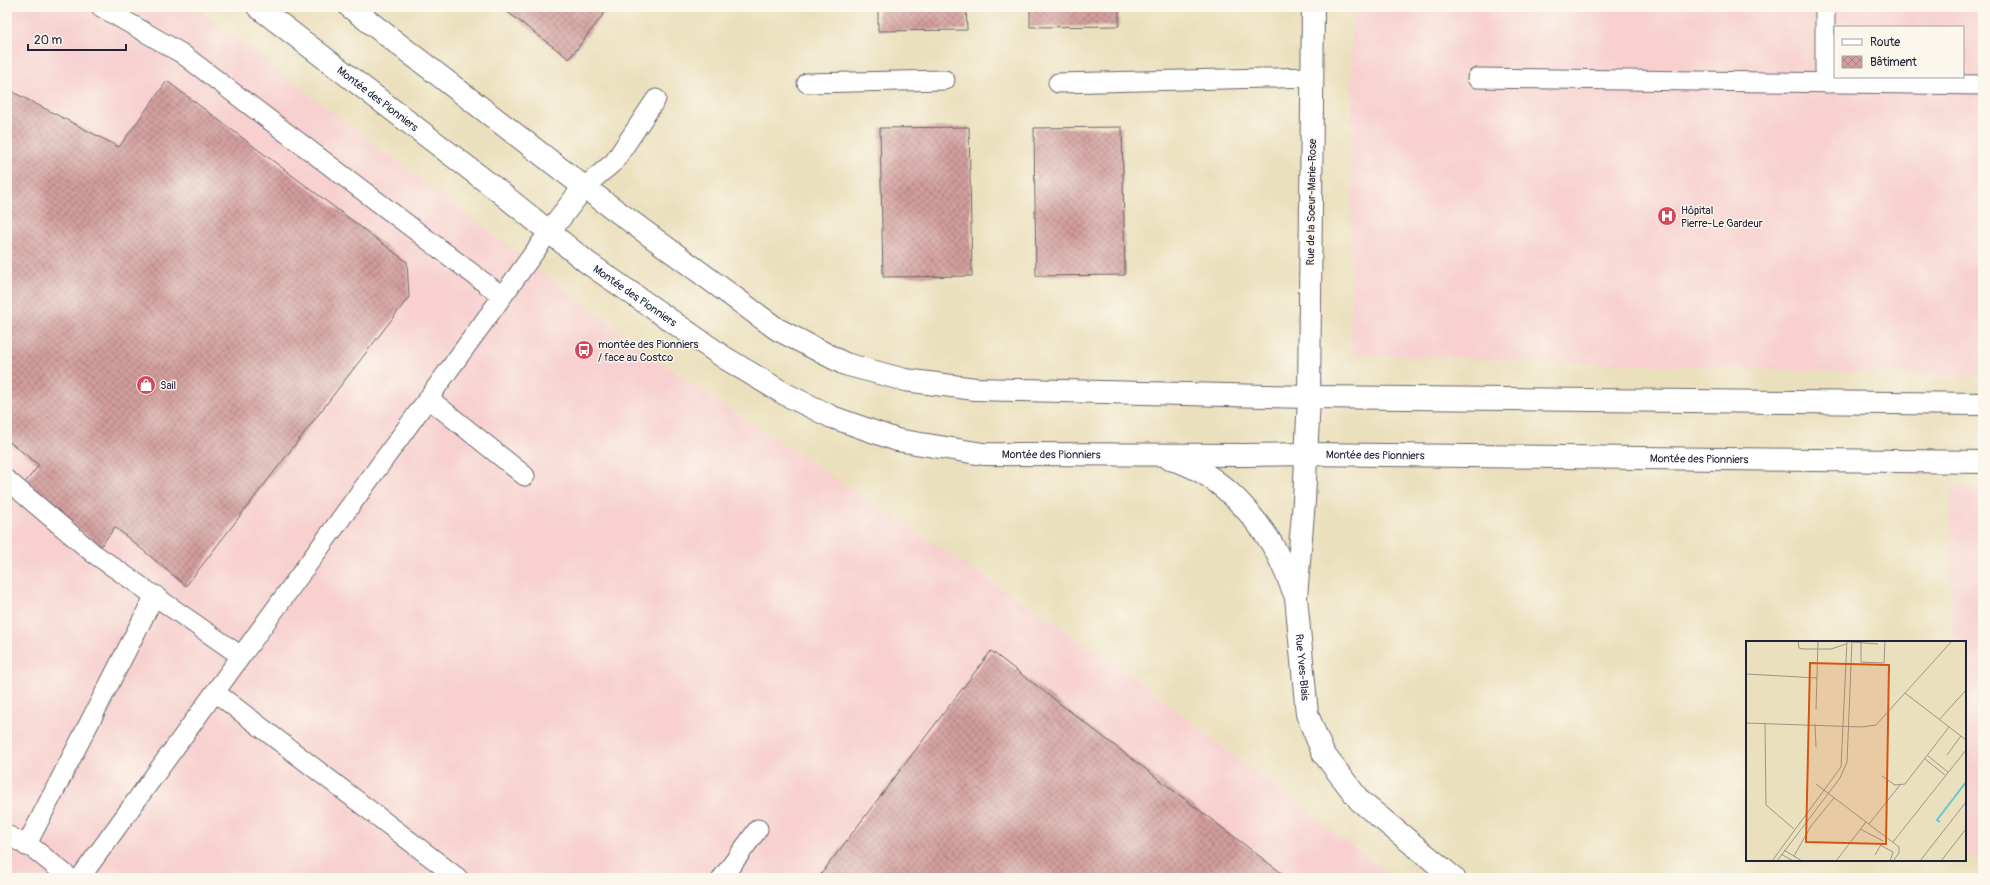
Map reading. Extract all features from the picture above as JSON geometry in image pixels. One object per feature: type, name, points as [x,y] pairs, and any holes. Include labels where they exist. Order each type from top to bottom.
[{"type":"street","name":"Montée des Pionniers","points":[[258,7],[496,189],[588,263],[725,358],[784,394],[832,417],[897,440],[983,454],[1306,454],[1983,462]]},
{"type":"street","points":[[350,7],[584,187],[777,329],[845,364],[905,380],[975,389],[1309,397],[1983,404]]},
{"type":"street","name":"Rue de la Soeur-Marie-Rose","points":[[1309,397],[1313,7]]},
{"type":"street","points":[[549,232],[584,187]]},
{"type":"street","name":"Rue Yves-Blais","points":[[1309,397],[1296,597],[1307,714],[1323,753],[1360,801],[1454,878]]},
{"type":"street","points":[[1153,455],[1178,461],[1202,472],[1232,497],[1254,520],[1270,542],[1296,597]]},
{"type":"lane","points":[[101,7],[181,53],[502,296]]},
{"type":"lane","points":[[1824,83],[1826,7]]},
{"type":"lane","points":[[1058,83],[1313,77]]},
{"type":"lane","points":[[1477,78],[1983,85]]},
{"type":"lane","points":[[807,83],[945,80]]},
{"type":"lane","points":[[584,187],[614,162],[656,98]]},
{"type":"lane","points":[[80,878],[549,232]]},
{"type":"lane","points":[[428,398],[525,476]]},
{"type":"lane","points":[[7,480],[93,553],[241,656]]},
{"type":"lane","points":[[26,846],[155,595]]},
{"type":"lane","points":[[215,692],[458,878]]},
{"type":"lane","points":[[722,878],[758,829]]},
{"type":"lane","points":[[7,836],[34,849],[70,878]]},
{"type":"shaded area","points":[[7,7],[194,7],[675,373],[1112,661],[1393,878],[7,878]]},
{"type":"shaded area","name":"Hôpital Pierre-Le Gardeur","points":[[1352,7],[1983,7],[1983,377],[1351,354]]},
{"type":"shaded area","points":[[1951,487],[1983,488],[1983,858],[1966,858],[1966,641],[1951,641]]},
{"type":"building","points":[[501,7],[609,7],[569,59]]},
{"type":"building","points":[[878,7],[966,7],[967,30],[878,31]]},
{"type":"building","points":[[1030,7],[1119,7],[1119,26],[1030,27]]},
{"type":"building","points":[[167,81],[407,262],[409,297],[186,586],[115,527],[101,546],[23,485],[39,465],[7,440],[7,89],[119,147]]},
{"type":"building","points":[[969,127],[972,276],[883,277],[880,128]]},
{"type":"building","points":[[1122,127],[1125,275],[1036,276],[1034,128]]},
{"type":"building","points":[[991,651],[1288,878],[818,878]]},
{"type":"place","name":"Hôpital Pierre-Le Gardeur","points":[[1667,216]]},
{"type":"place","name":"montée des Pionniers / face au Costco","points":[[584,350]]},
{"type":"place","name":"Sail","points":[[146,385]]}]
